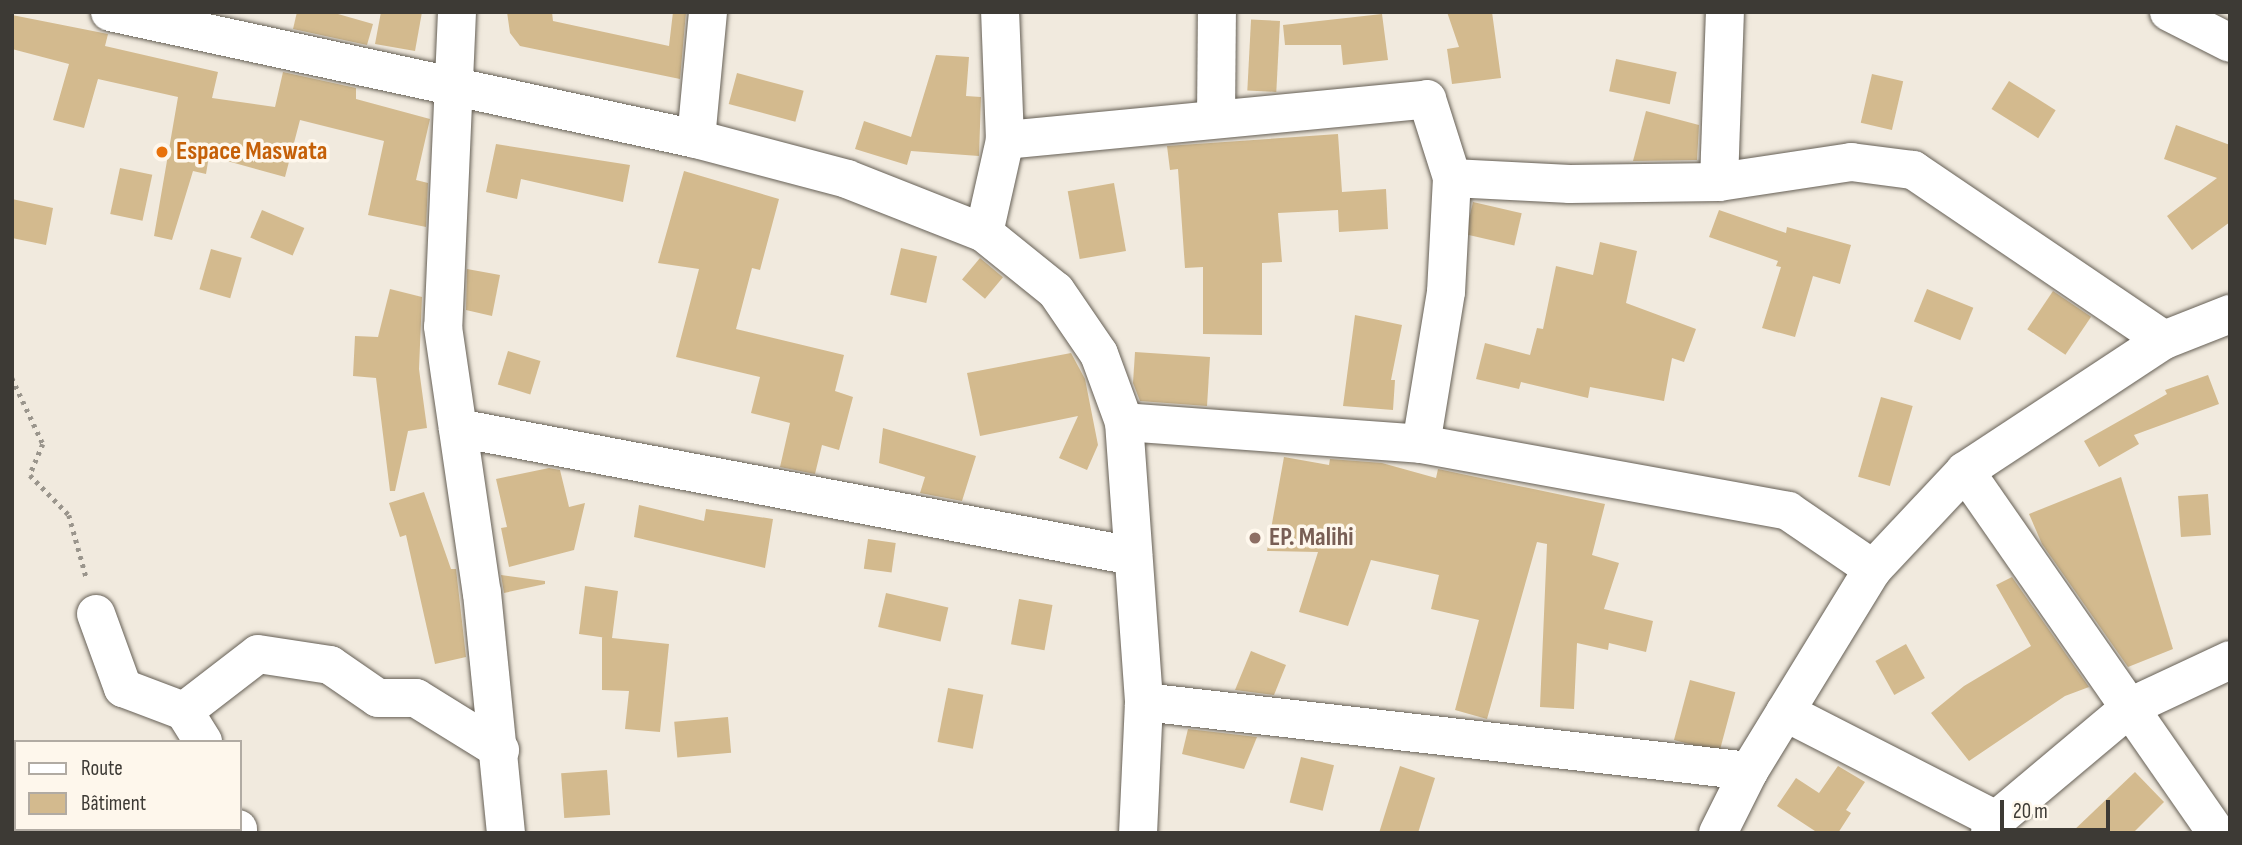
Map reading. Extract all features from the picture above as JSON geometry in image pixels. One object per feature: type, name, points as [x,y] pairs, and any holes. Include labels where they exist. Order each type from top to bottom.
[{"type":"street","points":[[457,12],[443,327],[500,750],[506,833]]},
{"type":"street","points":[[696,139],[708,12]]},
{"type":"street","points":[[984,233],[1004,140],[1000,12]]},
{"type":"street","points":[[1216,119],[1217,12]]},
{"type":"street","points":[[1719,182],[1726,12]]},
{"type":"street","points":[[2169,12],[2230,43]]},
{"type":"street","points":[[128,15],[454,84],[696,139],[847,179],[984,233],[1056,291],[1099,354],[1124,422],[1144,702],[1138,833]]},
{"type":"street","points":[[1004,140],[1427,99],[1452,178],[1446,292],[1421,444]]},
{"type":"street","points":[[1452,178],[1570,184],[1719,182],[1851,162],[1913,170],[2164,340]]},
{"type":"street","points":[[1718,833],[1749,771],[1873,569],[1965,471],[2164,340],[2230,314]]},
{"type":"street","points":[[1124,422],[1421,444],[1788,511],[1873,569]]},
{"type":"street","points":[[458,428],[1133,556]]},
{"type":"street","points":[[1965,471],[2132,706],[2217,833]]},
{"type":"street","points":[[96,614],[122,688],[193,727],[258,654],[330,664],[378,698],[416,698],[500,750]]},
{"type":"street","points":[[1785,712],[1993,826],[2132,706],[2230,660]]},
{"type":"street","points":[[1144,702],[1749,771]]},
{"type":"path","points":[[12,378],[43,444],[30,475],[69,515],[96,614]]},
{"type":"building","points":[[297,12],[331,12],[373,24],[367,45],[293,29]]},
{"type":"building","points":[[381,12],[422,12],[415,51],[375,44]]},
{"type":"building","points":[[507,12],[552,12],[553,21],[669,46],[673,12],[686,12],[680,79],[520,46],[510,33]]},
{"type":"building","points":[[1447,12],[1492,12],[1501,78],[1452,84],[1447,49],[1459,47]]},
{"type":"building","points":[[1382,14],[1388,60],[1343,65],[1341,45],[1285,45],[1283,25]]},
{"type":"building","points":[[12,15],[108,34],[105,46],[218,72],[212,98],[275,107],[283,72],[356,88],[356,99],[430,119],[416,180],[428,183],[426,227],[368,215],[384,141],[300,120],[285,177],[209,156],[206,174],[193,171],[172,240],[154,236],[178,97],[98,79],[84,128],[53,120],[69,64],[12,49]]},
{"type":"building","points":[[1251,19],[1280,21],[1276,92],[1247,90]]},
{"type":"building","points":[[936,55],[969,57],[966,96],[981,97],[979,156],[911,151],[907,165],[855,149],[864,121],[911,137]]},
{"type":"building","points":[[1616,59],[1677,72],[1670,104],[1609,91]]},
{"type":"building","points":[[737,73],[804,91],[795,122],[729,104]]},
{"type":"building","points":[[1872,74],[1903,81],[1892,130],[1861,123]]},
{"type":"building","points":[[2009,81],[2056,110],[2038,138],[1992,109]]},
{"type":"building","points":[[1646,111],[1699,125],[1697,160],[1633,161]]},
{"type":"building","points":[[2176,125],[2230,145],[2230,222],[2192,250],[2167,216],[2217,178],[2164,159]]},
{"type":"building","points":[[1338,134],[1342,192],[1386,189],[1388,229],[1339,232],[1338,210],[1278,213],[1282,262],[1262,263],[1262,335],[1203,334],[1203,267],[1185,268],[1178,169],[1170,170],[1167,146]]},
{"type":"building","points":[[496,144],[630,165],[623,202],[521,179],[517,199],[486,192]]},
{"type":"building","points":[[120,168],[152,175],[143,221],[110,214]]},
{"type":"building","points":[[684,171],[779,199],[760,270],[752,268],[736,329],[844,355],[835,391],[853,397],[839,450],[822,445],[815,474],[780,467],[790,423],[751,413],[760,377],[676,357],[699,269],[658,263]]},
{"type":"building","points":[[1114,183],[1126,251],[1080,259],[1068,191]]},
{"type":"building","points":[[12,199],[53,208],[46,245],[12,238]]},
{"type":"building","points":[[1473,202],[1522,213],[1514,245],[1466,234]]},
{"type":"building","points":[[262,210],[304,228],[293,256],[250,238]]},
{"type":"building","points":[[1719,210],[1786,233],[1787,227],[1851,245],[1840,284],[1813,276],[1795,337],[1762,328],[1781,267],[1776,266],[1778,261],[1709,237]]},
{"type":"building","points":[[1600,242],[1637,251],[1626,303],[1696,329],[1684,362],[1672,358],[1664,401],[1590,387],[1588,398],[1521,382],[1519,389],[1476,379],[1485,343],[1530,355],[1537,328],[1543,329],[1556,266],[1593,275]]},
{"type":"building","points":[[901,248],[937,256],[926,303],[890,295]]},
{"type":"building","points":[[211,249],[242,258],[230,298],[199,289]]},
{"type":"building","points":[[980,258],[1003,277],[985,299],[962,279]]},
{"type":"building","points":[[467,269],[500,275],[492,316],[466,310]]},
{"type":"building","points":[[390,289],[422,297],[419,369],[427,428],[408,431],[395,491],[390,491],[376,378],[353,376],[355,336],[378,337]]},
{"type":"building","points":[[1927,289],[1973,308],[1960,340],[1914,321]]},
{"type":"building","points":[[2053,291],[2091,317],[2065,355],[2027,329]]},
{"type":"building","points":[[1355,315],[1402,325],[1391,380],[1395,380],[1393,410],[1343,406]]},
{"type":"building","points":[[508,351],[541,361],[530,394],[498,384]]},
{"type":"building","points":[[1135,352],[1210,357],[1207,406],[1140,401],[1133,383]]},
{"type":"building","points":[[1071,353],[1085,379],[1098,445],[1087,470],[1059,458],[1078,416],[980,436],[967,373]]},
{"type":"building","points":[[2208,375],[2219,404],[2134,435],[2139,444],[2099,467],[2084,441],[2167,394],[2165,390]]},
{"type":"building","points":[[1881,397],[1913,406],[1890,486],[1858,477]]},
{"type":"building","points":[[883,428],[976,456],[962,501],[920,493],[925,477],[879,463]]},
{"type":"building","points":[[1284,457],[1329,465],[1330,459],[1382,463],[1436,478],[1438,469],[1605,504],[1592,555],[1619,563],[1604,609],[1653,621],[1646,652],[1609,643],[1608,650],[1577,643],[1574,709],[1540,707],[1547,544],[1537,542],[1487,719],[1455,710],[1479,620],[1431,609],[1439,575],[1371,560],[1348,626],[1299,612],[1318,552],[1267,551]]},
{"type":"building","points":[[549,468],[560,470],[569,507],[585,503],[574,550],[509,567],[501,528],[507,527],[496,479]]},
{"type":"building","points":[[2121,477],[2173,649],[2128,667],[2042,544],[2029,514]]},
{"type":"building","points":[[424,492],[451,569],[456,569],[466,657],[435,664],[406,535],[400,537],[389,503]]},
{"type":"building","points":[[2208,494],[2211,535],[2181,537],[2178,496]]},
{"type":"building","points":[[639,505],[704,521],[706,509],[773,519],[765,568],[634,537]]},
{"type":"building","points":[[868,539],[896,543],[892,573],[864,569]]},
{"type":"building","points":[[501,575],[545,581],[545,584],[504,593]]},
{"type":"building","points":[[2012,577],[2089,687],[2065,696],[1969,761],[1931,713],[1964,686],[2031,646],[1996,585]]},
{"type":"building","points":[[585,586],[618,591],[612,638],[669,644],[660,732],[625,729],[629,691],[602,690],[602,637],[579,634]]},
{"type":"building","points":[[886,593],[948,607],[940,641],[878,627]]},
{"type":"building","points":[[1019,599],[1052,605],[1044,650],[1011,644]]},
{"type":"building","points":[[1906,644],[1925,678],[1894,695],[1875,661]]},
{"type":"building","points":[[1251,651],[1286,665],[1274,695],[1235,690]]},
{"type":"building","points":[[1690,680],[1735,692],[1719,752],[1674,740]]},
{"type":"building","points":[[948,688],[983,695],[973,749],[938,742]]},
{"type":"building","points":[[728,717],[731,753],[677,758],[674,722]]},
{"type":"building","points":[[1188,729],[1257,737],[1244,769],[1182,754]]},
{"type":"building","points":[[1301,757],[1334,765],[1323,811],[1290,803]]},
{"type":"building","points":[[1400,766],[1435,778],[1418,833],[1379,833]]},
{"type":"building","points":[[1838,766],[1865,782],[1846,810],[1851,813],[1838,833],[1818,833],[1777,806],[1796,778],[1819,793]]},
{"type":"building","points":[[607,770],[610,815],[564,818],[561,773]]},
{"type":"building","points":[[2135,772],[2164,802],[2133,833],[2071,833]]},
{"type":"place","name":"Espace Maswata","points":[[162,152]]},
{"type":"place","name":"EP. Malihi","points":[[1255,538]]}]
